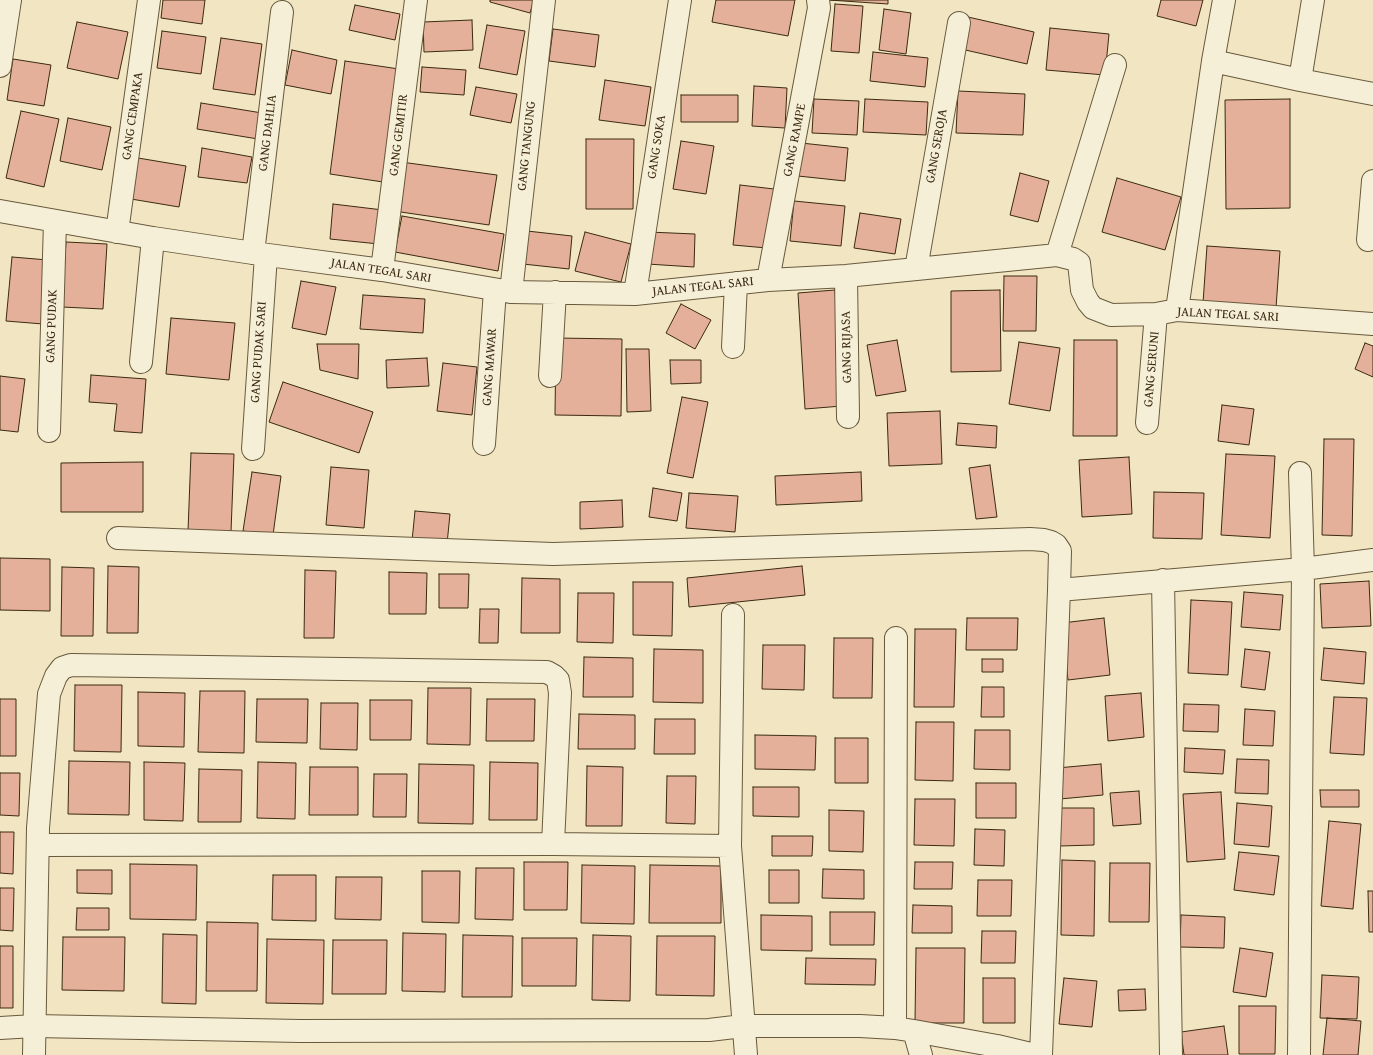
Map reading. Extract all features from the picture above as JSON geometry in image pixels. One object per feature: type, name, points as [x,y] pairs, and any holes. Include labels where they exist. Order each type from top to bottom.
[{"type":"street","points":[[0,66],[10,0]]},
{"type":"street","name":"GANG CEMPAKA","points":[[116,232],[149,0]]},
{"type":"street","name":"GANG GEMITIR","points":[[382,270],[416,0]]},
{"type":"street","name":"GANG TANGUNG","points":[[503,291],[544,0]]},
{"type":"street","name":"GANG SOKA","points":[[635,294],[680,0]]},
{"type":"street","name":"GANG RAMPE","points":[[768,280],[819,8],[818,0]]},
{"type":"street","points":[[1177,310],[1213,61],[1224,0]]},
{"type":"street","points":[[1300,80],[1313,0]]},
{"type":"street","name":"GANG DAHLIA","points":[[260,254],[282,12]]},
{"type":"street","name":"GANG SEROJA","points":[[916,269],[959,23]]},
{"type":"street","points":[[1213,61],[1373,94]]},
{"type":"street","points":[[1057,255],[1115,66]]},
{"type":"street","points":[[1368,240],[1373,182]]},
{"type":"street","name":"JALAN TEGAL SARI","points":[[0,211],[152,238],[382,270],[503,291],[635,294],[768,280],[846,276],[1057,255],[1073,259],[1079,263],[1082,290],[1088,302],[1094,308],[1111,315],[1156,314],[1177,310],[1373,324]]},
{"type":"street","name":"GANG PUDAK","points":[[49,431],[54,221]]},
{"type":"street","points":[[140,362],[152,238]]},
{"type":"street","name":"GANG PUDAK SARI","points":[[253,449],[260,254]]},
{"type":"street","name":"GANG RIJASA","points":[[846,276],[848,417]]},
{"type":"street","points":[[733,347],[736,283]]},
{"type":"street","name":"GANG MAWAR","points":[[484,444],[503,291]]},
{"type":"street","points":[[550,376],[555,292]]},
{"type":"street","name":"GANG SERUNI","points":[[1147,423],[1156,314]]},
{"type":"street","points":[[1298,1055],[1303,569],[1300,473]]},
{"type":"street","points":[[118,538],[553,554],[1044,540],[1056,545],[1060,551],[1059,590],[1041,1055]]},
{"type":"street","points":[[1059,590],[1303,569],[1373,560]]},
{"type":"street","points":[[1163,580],[1170,1055]]},
{"type":"street","points":[[733,615],[730,846],[746,1055]]},
{"type":"street","points":[[896,638],[904,1030],[921,1055]]},
{"type":"street","points":[[34,1055],[38,828],[49,694],[56,676],[62,668],[71,665],[547,672],[558,680],[560,693],[553,844]]},
{"type":"street","points":[[38,845],[553,844],[730,846]]},
{"type":"street","points":[[0,1028],[34,1026],[301,1031],[709,1030],[743,1026],[860,1026],[904,1030],[997,1046],[1035,1055]]},
{"type":"building","points":[[163,0],[205,0],[202,24],[161,18]]},
{"type":"building","points":[[490,0],[534,0],[530,13],[490,2]]},
{"type":"building","points":[[716,0],[795,0],[788,36],[712,22]]},
{"type":"building","points":[[829,0],[888,0],[888,4]]},
{"type":"building","points":[[1161,0],[1203,0],[1196,26],[1157,16]]},
{"type":"building","points":[[835,4],[863,6],[859,53],[831,51]]},
{"type":"building","points":[[355,5],[400,14],[395,40],[349,30]]},
{"type":"building","points":[[884,9],[911,13],[906,54],[879,50]]},
{"type":"building","points":[[968,17],[1034,32],[1027,64],[961,49]]},
{"type":"building","points":[[472,20],[473,50],[424,52],[423,22]]},
{"type":"building","points":[[77,22],[128,32],[118,79],[67,68]]},
{"type":"building","points":[[487,25],[525,31],[517,75],[479,68]]},
{"type":"building","points":[[1050,28],[1109,34],[1105,75],[1046,70]]},
{"type":"building","points":[[553,29],[599,35],[595,67],[549,61]]},
{"type":"building","points":[[162,31],[206,37],[201,74],[157,68]]},
{"type":"building","points":[[221,38],[262,44],[255,95],[213,89]]},
{"type":"building","points":[[292,50],[337,60],[331,94],[285,85]]},
{"type":"building","points":[[873,52],[928,58],[925,87],[870,81]]},
{"type":"building","points":[[13,59],[51,65],[44,106],[7,100]]},
{"type":"building","points":[[345,61],[399,69],[383,182],[330,174]]},
{"type":"building","points":[[422,67],[466,70],[464,95],[420,92]]},
{"type":"building","points":[[605,80],[651,87],[645,126],[599,120]]},
{"type":"building","points":[[754,86],[787,88],[785,128],[752,126]]},
{"type":"building","points":[[476,87],[517,94],[511,123],[470,115]]},
{"type":"building","points":[[958,91],[1025,94],[1023,135],[956,133]]},
{"type":"building","points":[[681,95],[738,95],[738,122],[681,122]]},
{"type":"building","points":[[814,99],[859,101],[857,135],[812,133]]},
{"type":"building","points":[[865,99],[928,102],[926,135],[863,132]]},
{"type":"building","points":[[1290,99],[1290,208],[1226,209],[1225,100]]},
{"type":"building","points":[[201,103],[262,113],[258,139],[197,129]]},
{"type":"building","points":[[21,111],[59,119],[44,187],[6,178]]},
{"type":"building","points":[[68,118],[111,127],[102,170],[60,161]]},
{"type":"building","points":[[586,139],[634,139],[633,209],[586,209]]},
{"type":"building","points":[[681,141],[714,146],[706,194],[673,189]]},
{"type":"building","points":[[801,143],[848,148],[845,181],[798,176]]},
{"type":"building","points":[[202,148],[252,157],[247,183],[198,177]]},
{"type":"building","points":[[132,157],[186,166],[179,207],[125,198]]},
{"type":"building","points":[[401,162],[497,175],[489,225],[394,211]]},
{"type":"building","points":[[1020,173],[1049,181],[1038,222],[1010,215]]},
{"type":"building","points":[[1117,178],[1181,197],[1165,250],[1102,232]]},
{"type":"building","points":[[740,185],[774,189],[767,248],[733,245]]},
{"type":"building","points":[[794,201],[845,206],[841,246],[790,241]]},
{"type":"building","points":[[333,204],[383,210],[379,244],[330,239]]},
{"type":"building","points":[[860,213],[901,219],[895,254],[854,248]]},
{"type":"building","points":[[402,216],[504,234],[498,271],[395,252]]},
{"type":"building","points":[[527,231],[572,236],[569,269],[523,264]]},
{"type":"building","points":[[585,232],[631,244],[621,282],[575,271]]},
{"type":"building","points":[[648,232],[695,234],[694,267],[647,264]]},
{"type":"building","points":[[66,242],[107,244],[103,309],[62,307]]},
{"type":"building","points":[[1207,246],[1280,251],[1276,308],[1203,303]]},
{"type":"building","points":[[12,257],[48,260],[43,324],[6,321]]},
{"type":"building","points":[[1004,276],[1037,276],[1036,331],[1003,331]]},
{"type":"building","points":[[301,281],[336,287],[326,335],[292,328]]},
{"type":"building","points":[[835,290],[842,406],[805,409],[798,293]]},
{"type":"building","points":[[1000,290],[1001,371],[951,372],[951,291]]},
{"type":"building","points":[[363,295],[425,299],[423,333],[360,329]]},
{"type":"building","points":[[681,304],[711,320],[695,349],[666,333]]},
{"type":"building","points":[[171,318],[235,323],[229,380],[166,374]]},
{"type":"building","points":[[556,338],[622,339],[621,416],[555,415]]},
{"type":"building","points":[[897,340],[906,391],[876,396],[867,345]]},
{"type":"building","points":[[1074,340],[1117,340],[1117,436],[1073,436]]},
{"type":"building","points":[[1019,342],[1060,348],[1050,411],[1009,404]]},
{"type":"building","points":[[1365,343],[1373,346],[1373,377],[1355,369]]},
{"type":"building","points":[[317,344],[359,344],[358,379],[320,370]]},
{"type":"building","points":[[626,349],[649,349],[651,411],[627,412]]},
{"type":"building","points":[[427,358],[429,386],[387,388],[386,360]]},
{"type":"building","points":[[670,360],[701,360],[701,383],[671,384]]},
{"type":"building","points":[[443,363],[477,367],[472,415],[437,411]]},
{"type":"building","points":[[91,375],[146,379],[142,433],[114,431],[117,404],[89,402]]},
{"type":"building","points":[[0,376],[25,379],[18,432],[0,430]]},
{"type":"building","points":[[283,382],[373,412],[359,453],[269,422]]},
{"type":"building","points":[[682,397],[708,402],[693,478],[667,473]]},
{"type":"building","points":[[1222,405],[1254,409],[1249,445],[1218,441]]},
{"type":"building","points":[[940,411],[942,464],[889,466],[887,413]]},
{"type":"building","points":[[958,423],[997,426],[996,448],[956,445]]},
{"type":"building","points":[[1324,439],[1354,439],[1352,536],[1322,535]]},
{"type":"building","points":[[191,453],[234,454],[231,532],[188,531]]},
{"type":"building","points":[[1226,454],[1275,456],[1270,538],[1221,535]]},
{"type":"building","points":[[1129,457],[1132,514],[1082,517],[1079,460]]},
{"type":"building","points":[[143,462],[143,512],[61,512],[61,463]]},
{"type":"building","points":[[990,465],[997,517],[976,519],[969,468]]},
{"type":"building","points":[[331,467],[369,470],[364,528],[326,525]]},
{"type":"building","points":[[252,472],[281,476],[273,535],[243,531]]},
{"type":"building","points":[[861,472],[862,501],[776,505],[775,476]]},
{"type":"building","points":[[653,488],[682,493],[677,521],[649,517]]},
{"type":"building","points":[[1154,492],[1204,493],[1202,539],[1153,538]]},
{"type":"building","points":[[689,493],[738,496],[735,532],[686,528]]},
{"type":"building","points":[[622,500],[623,527],[580,529],[580,502]]},
{"type":"building","points":[[415,511],[450,514],[447,544],[412,541]]},
{"type":"building","points":[[0,558],[50,559],[50,611],[0,610]]},
{"type":"building","points":[[108,566],[139,567],[138,633],[107,633]]},
{"type":"building","points":[[802,566],[805,595],[689,607],[687,578]]},
{"type":"building","points":[[62,567],[94,568],[93,636],[61,636]]},
{"type":"building","points":[[305,570],[336,571],[334,638],[304,638]]},
{"type":"building","points":[[389,572],[427,573],[426,614],[389,614]]},
{"type":"building","points":[[439,574],[469,574],[468,608],[439,608]]},
{"type":"building","points":[[522,578],[560,579],[560,633],[521,633]]},
{"type":"building","points":[[1369,581],[1371,626],[1322,628],[1320,584]]},
{"type":"building","points":[[633,582],[673,582],[672,636],[633,635]]},
{"type":"building","points":[[1244,592],[1283,595],[1280,630],[1241,627]]},
{"type":"building","points":[[578,593],[614,593],[613,643],[577,642]]},
{"type":"building","points":[[1191,600],[1232,602],[1228,675],[1188,673]]},
{"type":"building","points":[[480,609],[499,609],[498,643],[479,643]]},
{"type":"building","points":[[967,618],[1018,618],[1017,650],[966,650]]},
{"type":"building","points":[[1104,618],[1110,675],[1068,680],[1062,623]]},
{"type":"building","points":[[915,629],[956,629],[954,707],[914,707]]},
{"type":"building","points":[[834,638],[873,638],[872,698],[833,698]]},
{"type":"building","points":[[763,645],[805,645],[804,690],[762,689]]},
{"type":"building","points":[[1324,648],[1366,652],[1364,684],[1321,680]]},
{"type":"building","points":[[654,649],[703,650],[703,703],[653,702]]},
{"type":"building","points":[[1245,649],[1270,652],[1265,690],[1241,687]]},
{"type":"building","points":[[584,657],[633,658],[633,697],[583,697]]},
{"type":"building","points":[[982,659],[1003,659],[1003,672],[982,672]]},
{"type":"building","points":[[75,685],[122,685],[121,752],[74,751]]},
{"type":"building","points":[[982,687],[1004,687],[1004,717],[981,717]]},
{"type":"building","points":[[428,688],[471,688],[470,745],[427,744]]},
{"type":"building","points":[[200,691],[245,691],[244,753],[198,752]]},
{"type":"building","points":[[138,692],[185,693],[184,747],[138,746]]},
{"type":"building","points":[[1141,693],[1144,737],[1108,741],[1105,696]]},
{"type":"building","points":[[1334,697],[1367,698],[1364,755],[1330,753]]},
{"type":"building","points":[[0,699],[16,699],[16,756],[0,756]]},
{"type":"building","points":[[257,699],[308,699],[307,743],[256,742]]},
{"type":"building","points":[[487,699],[535,699],[534,741],[486,741]]},
{"type":"building","points":[[370,700],[412,700],[411,740],[370,740]]},
{"type":"building","points":[[321,703],[358,703],[357,750],[320,749]]},
{"type":"building","points":[[1184,704],[1219,705],[1218,732],[1183,731]]},
{"type":"building","points":[[1245,709],[1275,711],[1273,746],[1243,745]]},
{"type":"building","points":[[579,714],[635,715],[635,749],[578,749]]},
{"type":"building","points":[[655,719],[695,719],[695,754],[654,754]]},
{"type":"building","points":[[916,722],[954,722],[953,781],[915,780]]},
{"type":"building","points":[[975,730],[1010,730],[1010,770],[974,769]]},
{"type":"building","points":[[755,735],[816,736],[815,770],[755,769]]},
{"type":"building","points":[[835,738],[868,738],[868,783],[835,783]]},
{"type":"building","points":[[1185,748],[1225,750],[1223,774],[1184,772]]},
{"type":"building","points":[[1237,759],[1269,760],[1268,794],[1235,793]]},
{"type":"building","points":[[69,761],[130,762],[129,815],[68,814]]},
{"type":"building","points":[[144,762],[185,763],[183,821],[144,820]]},
{"type":"building","points":[[258,762],[296,763],[295,819],[257,818]]},
{"type":"building","points":[[490,762],[538,763],[537,820],[489,820]]},
{"type":"building","points":[[419,764],[474,765],[473,824],[418,823]]},
{"type":"building","points":[[1101,764],[1103,795],[1060,799],[1057,768]]},
{"type":"building","points":[[587,766],[623,767],[622,826],[586,826]]},
{"type":"building","points":[[310,767],[358,767],[358,815],[309,815]]},
{"type":"building","points":[[199,769],[242,770],[241,822],[198,822]]},
{"type":"building","points":[[0,773],[20,773],[19,816],[0,815]]},
{"type":"building","points":[[374,774],[407,774],[406,817],[373,817]]},
{"type":"building","points":[[667,776],[696,776],[695,824],[666,823]]},
{"type":"building","points":[[976,783],[1016,783],[1016,818],[976,818]]},
{"type":"building","points":[[753,787],[799,787],[799,817],[753,816]]},
{"type":"building","points":[[1320,790],[1359,790],[1359,807],[1321,807]]},
{"type":"building","points":[[1139,791],[1141,824],[1113,826],[1110,793]]},
{"type":"building","points":[[1221,792],[1225,859],[1187,862],[1183,794]]},
{"type":"building","points":[[915,799],[955,799],[954,846],[914,845]]},
{"type":"building","points":[[1237,803],[1272,806],[1269,847],[1234,844]]},
{"type":"building","points":[[1060,808],[1094,808],[1094,845],[1060,846]]},
{"type":"building","points":[[829,810],[864,811],[863,852],[829,851]]},
{"type":"building","points":[[1329,821],[1361,824],[1353,909],[1321,906]]},
{"type":"building","points":[[975,829],[1005,830],[1004,866],[974,865]]},
{"type":"building","points":[[0,832],[14,832],[13,874],[0,873]]},
{"type":"building","points":[[772,836],[813,836],[812,856],[772,856]]},
{"type":"building","points":[[1239,852],[1279,856],[1274,895],[1234,890]]},
{"type":"building","points":[[1062,860],[1095,861],[1094,936],[1061,935]]},
{"type":"building","points":[[524,862],[568,862],[567,910],[524,910]]},
{"type":"building","points":[[915,862],[953,862],[952,889],[914,889]]},
{"type":"building","points":[[1110,863],[1150,863],[1149,922],[1109,922]]},
{"type":"building","points":[[130,864],[197,865],[196,920],[130,919]]},
{"type":"building","points":[[582,865],[635,866],[634,924],[581,923]]},
{"type":"building","points":[[650,865],[721,866],[721,923],[649,923]]},
{"type":"building","points":[[476,868],[514,868],[513,920],[475,919]]},
{"type":"building","points":[[823,869],[864,870],[864,899],[822,898]]},
{"type":"building","points":[[77,870],[112,870],[112,894],[77,893]]},
{"type":"building","points":[[769,870],[799,870],[799,903],[769,903]]},
{"type":"building","points":[[422,871],[460,871],[459,923],[422,922]]},
{"type":"building","points":[[273,875],[316,875],[316,921],[272,920]]},
{"type":"building","points":[[336,877],[382,877],[381,920],[335,919]]},
{"type":"building","points":[[978,880],[1012,880],[1011,916],[977,916]]},
{"type":"building","points":[[0,888],[14,888],[13,931],[0,930]]},
{"type":"building","points":[[1368,891],[1373,891],[1373,932],[1369,932]]},
{"type":"building","points":[[913,905],[952,906],[952,933],[912,933]]},
{"type":"building","points":[[77,908],[109,908],[109,930],[76,930]]},
{"type":"building","points":[[830,912],[875,912],[874,945],[830,945]]},
{"type":"building","points":[[761,915],[812,916],[812,951],[761,950]]},
{"type":"building","points":[[1181,915],[1225,917],[1224,948],[1180,947]]},
{"type":"building","points":[[207,922],[258,923],[257,991],[206,991]]},
{"type":"building","points":[[982,931],[1016,931],[1015,963],[981,963]]},
{"type":"building","points":[[403,933],[446,934],[445,992],[402,991]]},
{"type":"building","points":[[163,934],[197,935],[196,1004],[162,1003]]},
{"type":"building","points":[[463,935],[513,936],[512,997],[462,997]]},
{"type":"building","points":[[593,935],[631,936],[630,1001],[592,1000]]},
{"type":"building","points":[[657,936],[715,936],[714,996],[656,995]]},
{"type":"building","points":[[63,937],[125,937],[124,991],[62,990]]},
{"type":"building","points":[[522,938],[577,938],[576,986],[522,986]]},
{"type":"building","points":[[267,939],[324,940],[323,1004],[266,1003]]},
{"type":"building","points":[[333,940],[387,940],[386,994],[332,994]]},
{"type":"building","points":[[0,946],[13,946],[13,1008],[0,1008]]},
{"type":"building","points":[[916,948],[965,948],[964,1023],[915,1023]]},
{"type":"building","points":[[1240,948],[1273,953],[1266,997],[1233,992]]},
{"type":"building","points":[[806,958],[876,959],[875,985],[805,984]]},
{"type":"building","points":[[1322,975],[1359,977],[1357,1019],[1320,1018]]},
{"type":"building","points":[[983,978],[1015,978],[1015,1023],[983,1023]]},
{"type":"building","points":[[1064,978],[1097,981],[1092,1027],[1059,1024]]},
{"type":"building","points":[[1145,989],[1146,1010],[1119,1011],[1118,990]]},
{"type":"building","points":[[1239,1006],[1276,1006],[1275,1054],[1239,1054]]},
{"type":"building","points":[[1327,1018],[1361,1021],[1358,1055],[1323,1055]]},
{"type":"building","points":[[1224,1026],[1228,1055],[1184,1055],[1181,1032]]}]
